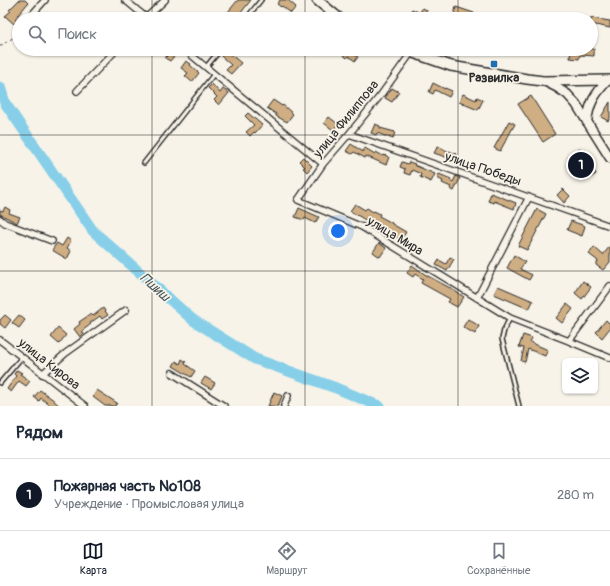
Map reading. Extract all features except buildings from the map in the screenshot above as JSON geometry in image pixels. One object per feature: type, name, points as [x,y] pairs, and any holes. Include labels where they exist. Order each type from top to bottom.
[{"type":"main road","points":[[317,0],[332,12]]},
{"type":"main road","points":[[420,56],[451,66],[527,79],[609,80]]},
{"type":"main road","points":[[543,80],[567,94],[576,104],[610,158]]},
{"type":"main road","points":[[587,122],[588,110],[592,99],[609,80]]},
{"type":"street","points":[[34,12],[45,0]]},
{"type":"street","points":[[125,0],[138,12]]},
{"type":"street","points":[[153,12],[165,0]]},
{"type":"street","points":[[77,91],[110,56]]},
{"type":"street","points":[[193,56],[323,164]]},
{"type":"street","name":"улица Филиппова","points":[[298,200],[323,164],[380,96],[409,56]]},
{"type":"street","name":"улица Победы","points":[[349,134],[610,226]]},
{"type":"street","points":[[477,298],[529,197]]},
{"type":"street","name":"улица Мира","points":[[298,200],[362,227],[510,318],[610,358]]},
{"type":"street","points":[[0,219],[5,223],[52,241]]},
{"type":"street","points":[[569,341],[610,286]]},
{"type":"street","points":[[42,374],[66,353],[126,310]]},
{"type":"street","name":"улица Кирова","points":[[0,340],[85,406]]},
{"type":"street","points":[[172,373],[224,406]]},
{"type":"street","points":[[284,406],[288,396]]},
{"type":"lane","points":[[252,12],[261,0]]},
{"type":"lane","points":[[206,67],[215,56]]},
{"type":"lane","points":[[144,163],[214,74]]},
{"type":"lane","points":[[510,318],[504,330],[502,339],[519,406]]},
{"type":"lane","points":[[0,383],[22,357]]},
{"type":"path","points":[[0,46],[12,38]]},
{"type":"waterway","name":"Пшиш","points":[[0,87],[5,103],[93,231],[193,320],[255,359],[336,388],[379,406]]},
{"type":"place","name":"Развилка","points":[[494,64]]},
{"type":"place","name":"Пожарная часть №108","points":[[581,165]]}]
